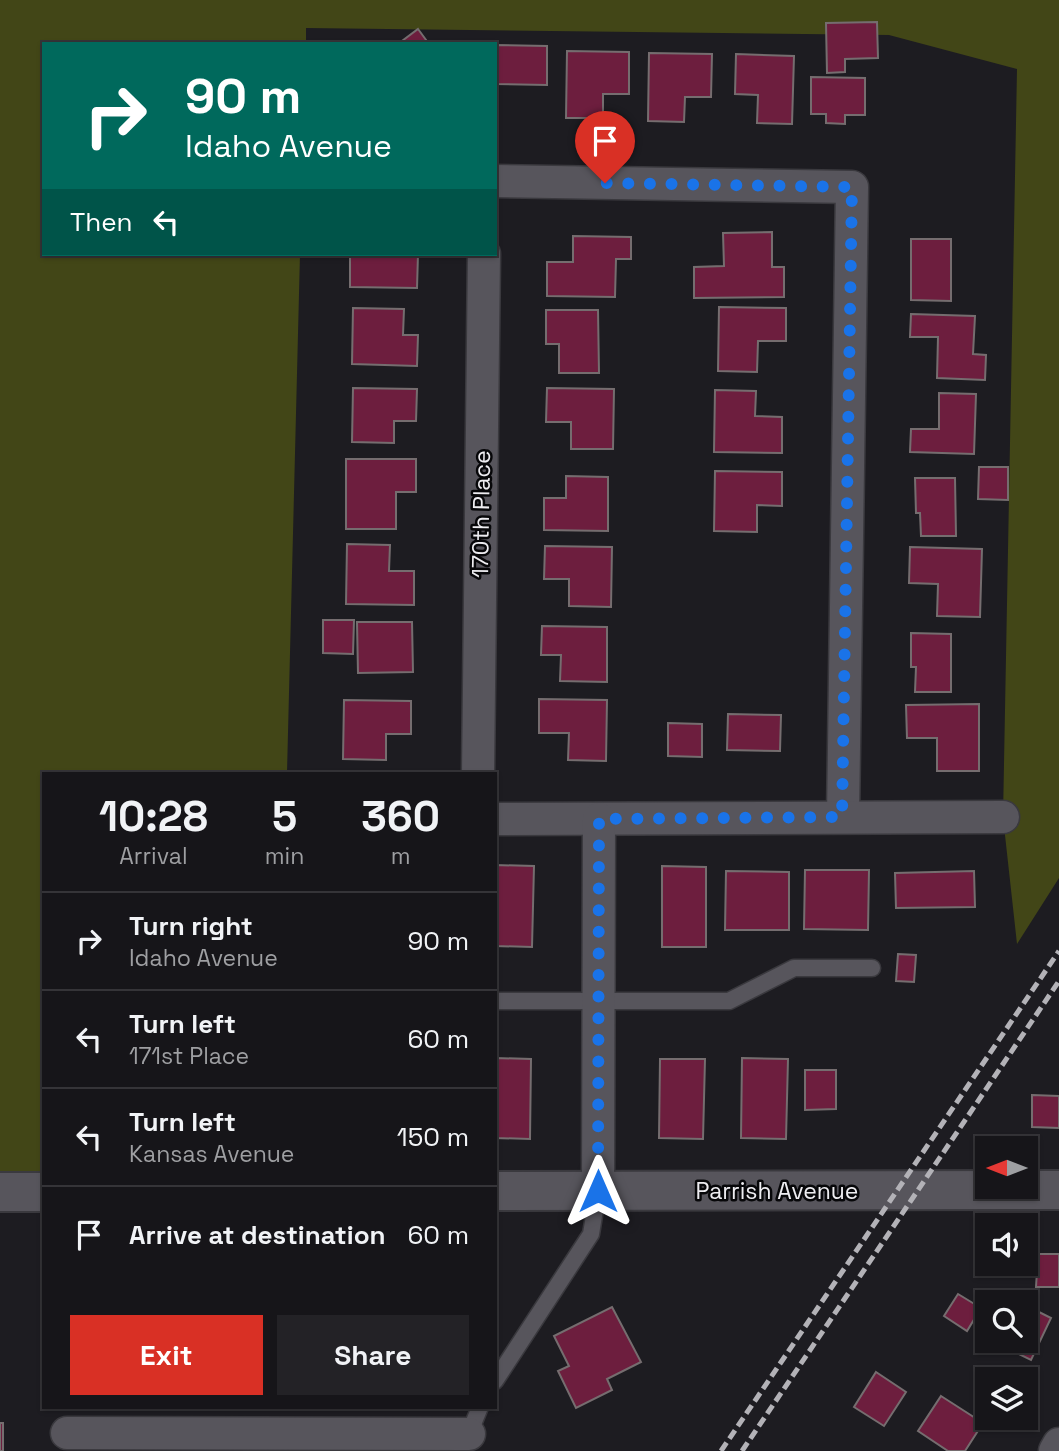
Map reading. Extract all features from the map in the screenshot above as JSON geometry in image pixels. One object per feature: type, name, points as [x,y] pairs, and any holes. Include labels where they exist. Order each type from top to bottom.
[{"type":"street","points":[[497,181],[852,187],[842,817]]},
{"type":"street","name":"170th Place","points":[[478,772],[484,256]]},
{"type":"street","points":[[497,819],[1003,817]]},
{"type":"street","points":[[598,1191],[599,819]]},
{"type":"street","name":"Parrish Avenue","points":[[497,1191],[1059,1190]]},
{"type":"street","points":[[0,1192],[42,1192]]},
{"type":"street","points":[[67,1430],[406,1443],[475,1420]]},
{"type":"street","points":[[1055,1451],[1059,1444]]},
{"type":"lane","points":[[497,1001],[729,1001],[794,968],[872,968]]},
{"type":"lane","points":[[497,1378],[591,1234],[598,1191]]},
{"type":"green space","points":[[0,0],[1059,0],[1059,878],[1017,944],[1003,817],[1017,69],[889,35],[306,28],[306,42],[42,42],[42,256],[300,256],[287,772],[42,772],[42,1192],[0,1192]]},
{"type":"building","points":[[877,22],[878,58],[845,59],[845,72],[827,73],[826,23]]},
{"type":"building","points":[[418,29],[428,42],[401,42]]},
{"type":"building","points":[[497,45],[547,46],[547,85],[497,84]]},
{"type":"building","points":[[567,51],[629,52],[629,94],[603,94],[603,118],[566,118]]},
{"type":"building","points":[[649,53],[712,54],[711,97],[685,97],[684,122],[648,121]]},
{"type":"building","points":[[736,54],[794,56],[792,124],[757,123],[758,95],[735,94]]},
{"type":"building","points":[[811,77],[865,78],[865,115],[845,115],[845,124],[826,123],[826,114],[811,114]]},
{"type":"building","points":[[772,232],[772,267],[784,267],[784,297],[694,298],[694,267],[724,266],[723,233]]},
{"type":"building","points":[[573,236],[631,237],[631,259],[616,259],[615,297],[547,296],[547,262],[573,262]]},
{"type":"building","points":[[911,239],[951,239],[951,301],[911,300]]},
{"type":"building","points":[[350,256],[418,256],[417,288],[350,287]]},
{"type":"building","points":[[719,307],[786,308],[786,341],[758,341],[757,372],[718,371]]},
{"type":"building","points":[[353,308],[404,309],[403,335],[418,335],[417,366],[352,364]]},
{"type":"building","points":[[546,310],[598,310],[599,373],[559,373],[559,344],[546,344]]},
{"type":"building","points":[[911,314],[975,316],[973,354],[986,355],[985,380],[937,378],[938,337],[910,337]]},
{"type":"building","points":[[353,388],[417,389],[416,421],[394,421],[394,443],[352,442]]},
{"type":"building","points":[[547,388],[614,389],[613,449],[571,449],[571,422],[546,422]]},
{"type":"building","points":[[715,390],[756,391],[755,416],[782,417],[782,453],[714,452]]},
{"type":"building","points":[[939,393],[976,394],[974,454],[910,452],[911,429],[939,429]]},
{"type":"building","points":[[346,459],[416,459],[416,492],[396,492],[396,529],[346,529]]},
{"type":"building","points":[[979,467],[1008,467],[1008,500],[978,499]]},
{"type":"building","points":[[715,471],[782,472],[782,506],[757,505],[757,532],[714,531]]},
{"type":"building","points":[[566,476],[608,477],[608,531],[544,530],[544,498],[566,498]]},
{"type":"building","points":[[915,478],[955,478],[956,536],[921,536],[920,513],[916,513]]},
{"type":"building","points":[[347,544],[390,545],[389,571],[414,571],[414,605],[346,604]]},
{"type":"building","points":[[545,546],[612,547],[611,607],[569,606],[569,579],[544,579]]},
{"type":"building","points":[[910,547],[982,549],[980,617],[937,616],[938,584],[909,583]]},
{"type":"building","points":[[323,620],[354,620],[353,654],[323,653]]},
{"type":"building","points":[[357,622],[412,622],[413,672],[358,673]]},
{"type":"building","points":[[542,626],[607,627],[607,682],[560,681],[561,655],[541,655]]},
{"type":"building","points":[[911,633],[951,634],[951,692],[915,692],[916,667],[911,667]]},
{"type":"building","points":[[539,699],[607,700],[606,761],[568,760],[569,733],[539,733]]},
{"type":"building","points":[[344,700],[411,701],[411,734],[386,734],[386,760],[343,759]]},
{"type":"building","points":[[979,704],[979,771],[937,771],[937,738],[907,738],[906,705]]},
{"type":"building","points":[[728,714],[781,715],[780,751],[727,750]]},
{"type":"building","points":[[668,723],[702,724],[702,757],[668,756]]},
{"type":"building","points":[[497,865],[534,866],[532,947],[497,946]]},
{"type":"building","points":[[662,866],[706,867],[706,947],[662,947]]},
{"type":"building","points":[[805,870],[869,870],[868,930],[804,929]]},
{"type":"building","points":[[726,871],[789,872],[789,930],[725,930]]},
{"type":"building","points":[[974,871],[975,907],[896,908],[895,873]]},
{"type":"building","points":[[898,954],[916,955],[914,982],[896,981]]},
{"type":"building","points":[[497,1058],[531,1059],[530,1139],[497,1138]]},
{"type":"building","points":[[742,1058],[788,1059],[786,1139],[741,1138]]},
{"type":"building","points":[[660,1059],[705,1059],[703,1139],[659,1138]]},
{"type":"building","points":[[805,1070],[836,1070],[836,1109],[805,1110]]},
{"type":"building","points":[[1032,1095],[1059,1096],[1059,1128],[1032,1127]]},
{"type":"building","points":[[1038,1254],[1059,1254],[1059,1287],[1036,1287]]},
{"type":"building","points":[[958,1294],[975,1304],[975,1318],[967,1331],[944,1316]]},
{"type":"building","points":[[612,1307],[641,1362],[607,1379],[612,1390],[576,1408],[558,1371],[569,1366],[554,1336]]},
{"type":"building","points":[[1038,1312],[1051,1318],[1038,1345]]},
{"type":"building","points":[[1017,1353],[1034,1353],[1031,1360]]},
{"type":"building","points":[[876,1372],[906,1392],[884,1426],[854,1407]]},
{"type":"building","points":[[941,1396],[975,1418],[975,1430],[978,1430],[965,1451],[948,1451],[918,1431]]},
{"type":"building","points":[[0,1423],[3,1423],[3,1451],[0,1451]]},
{"type":"railway","points":[[721,1451],[1059,951]]},
{"type":"railway","points":[[742,1451],[1059,981]]},
{"type":"route","points":[[598,1191],[599,819],[842,817],[852,187],[605,183]]}]
